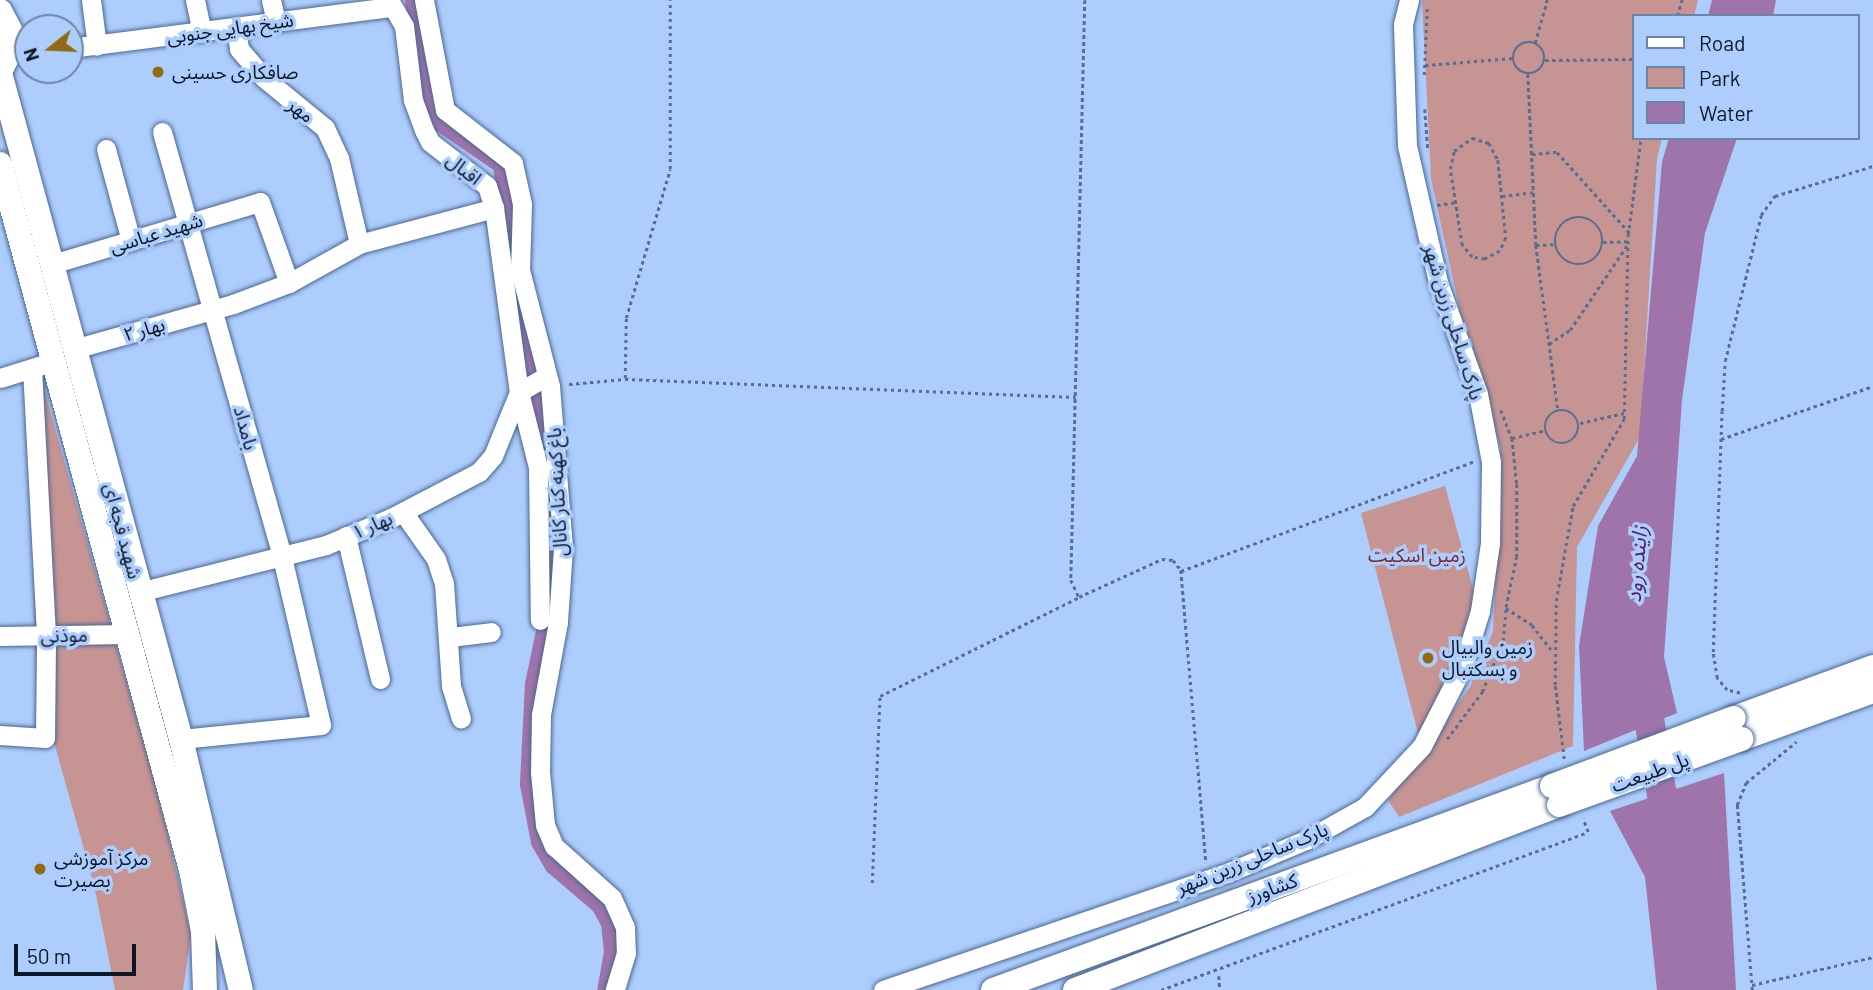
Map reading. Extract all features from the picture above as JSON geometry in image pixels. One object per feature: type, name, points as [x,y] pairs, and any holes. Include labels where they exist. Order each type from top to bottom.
[{"type":"main road","points":[[0,11],[14,38]]},
{"type":"main road","points":[[0,72],[14,55]]},
{"type":"main road","name":"شهید قجه ای","points":[[0,72],[52,264],[53,360],[139,592],[181,739],[241,990]]},
{"type":"main road","name":"شهید قجه ای","points":[[0,164],[191,870],[203,931],[205,990]]},
{"type":"main road","points":[[1737,729],[1873,667]]},
{"type":"main road","points":[[1737,729],[1873,691]]},
{"type":"main road","name":"پل طبیعت","points":[[1555,795],[1737,729]]},
{"type":"main road","name":"کشاورز","points":[[993,990],[1555,795]]},
{"type":"main road","name":"کشاورز","points":[[1075,990],[1555,795]]},
{"type":"street","points":[[91,0],[97,46]]},
{"type":"street","points":[[195,0],[202,32]]},
{"type":"street","points":[[271,0],[276,22]]},
{"type":"street","name":"باغ کهنه کنار کانال","points":[[424,0],[445,110],[513,163],[522,204],[520,270],[549,381],[563,548],[550,588],[541,715],[540,772],[545,825],[554,846],[612,898],[625,927],[626,953],[615,990]]},
{"type":"street","name":"پارک ساحلی زرین شهر","points":[[883,990],[1227,873],[1306,840],[1365,807],[1422,746],[1463,666],[1480,611],[1490,542],[1491,462],[1478,394],[1438,282],[1407,146],[1404,24],[1409,0]]},
{"type":"street","name":"شیخ بهایی جنوبی","points":[[84,47],[276,22],[356,6],[389,3]]},
{"type":"street","name":"اقبال","points":[[389,3],[404,26],[413,100],[430,142],[487,186],[494,208],[519,392],[528,413],[537,467],[550,588]]},
{"type":"street","name":"مهر","points":[[236,27],[239,50],[264,79],[325,128],[339,158],[359,244]]},
{"type":"street","name":"بامداد","points":[[162,132],[282,557],[321,725],[181,739]]},
{"type":"street","points":[[106,149],[131,241]]},
{"type":"street","name":"شهید عباسی","points":[[52,264],[260,202],[289,283]]},
{"type":"street","points":[[214,309],[289,283],[359,244],[494,208]]},
{"type":"street","name":"بهار ۲","points":[[0,378],[214,309]]},
{"type":"street","points":[[0,735],[45,738],[53,360]]},
{"type":"street","points":[[519,392],[549,381]]},
{"type":"street","name":"بهار ۱","points":[[139,592],[282,557],[346,536],[402,512],[479,472],[493,456],[519,392]]},
{"type":"street","points":[[402,512],[436,559],[451,636],[451,686],[461,718]]},
{"type":"street","points":[[346,536],[380,680]]},
{"type":"street","points":[[540,620],[550,588]]},
{"type":"street","points":[[451,636],[491,632]]},
{"type":"street","name":"موذنی","points":[[0,636],[128,635]]},
{"type":"path","points":[[625,379],[626,318],[670,169],[670,0]]},
{"type":"path","points":[[1079,597],[1071,580],[1085,0]]},
{"type":"path","points":[[1545,60],[1535,43],[1547,0]]},
{"type":"path","points":[[1528,74],[1517,68],[1514,58],[1520,45],[1535,43]]},
{"type":"path","points":[[1424,65],[1514,58]]},
{"type":"path","points":[[1545,60],[1632,59]]},
{"type":"path","points":[[1528,74],[1540,69],[1545,60]]},
{"type":"path","points":[[1528,74],[1536,245],[1558,410]]},
{"type":"path","points":[[1472,138],[1482,139],[1494,149],[1502,196],[1504,245],[1485,259],[1472,257],[1462,245],[1455,202],[1451,157],[1458,146],[1472,138]]},
{"type":"path","points":[[1553,651],[1556,601],[1573,506],[1624,413],[1628,242],[1641,140]]},
{"type":"path","points":[[1531,154],[1557,152],[1629,232]]},
{"type":"path","points":[[1742,694],[1727,690],[1717,678],[1713,652],[1721,439],[1725,361],[1761,215],[1775,196],[1873,166]]},
{"type":"path","points":[[1502,196],[1533,192]]},
{"type":"path","points":[[1430,206],[1455,202]]},
{"type":"path","points":[[1579,217],[1594,222],[1603,242],[1597,257],[1584,265],[1569,262],[1556,244],[1564,223],[1579,217]]},
{"type":"path","points":[[1603,242],[1628,242]]},
{"type":"path","points":[[1549,344],[1570,330],[1628,242]]},
{"type":"path","points":[[1536,245],[1556,244]]},
{"type":"path","points":[[549,381],[625,379],[1076,397]]},
{"type":"path","points":[[1721,439],[1873,386]]},
{"type":"path","points":[[1558,410],[1574,414],[1579,424],[1578,435],[1564,444],[1553,441],[1546,429],[1549,416],[1558,410]]},
{"type":"path","points":[[1579,424],[1624,413]]},
{"type":"path","points":[[1512,438],[1546,429]]},
{"type":"path","points":[[1181,571],[1458,471]]},
{"type":"path","points":[[872,883],[880,696],[1162,559],[1173,560],[1181,571],[1207,873]]},
{"type":"path","points":[[1805,734],[1746,783],[1737,805],[1752,988],[1873,957]]},
{"type":"path","points":[[1219,976],[1220,990]]},
{"type":"green space","points":[[1422,0],[1698,0],[1694,14],[1632,14],[1632,140],[1662,140],[1657,159],[1640,437],[1577,547],[1573,746],[1399,817],[1388,800],[1470,687],[1493,631],[1501,449],[1460,311],[1431,179]]},
{"type":"green space","points":[[44,389],[160,801],[191,935],[183,990],[115,990],[94,885],[36,678],[29,395]]},
{"type":"green space","name":"زمین اسکیت","points":[[1445,486],[1475,596],[1462,648],[1419,737],[1361,513]]},
{"type":"water","points":[[1712,0],[1776,0],[1773,14],[1708,14]]},
{"type":"water","points":[[1668,140],[1736,140],[1705,233],[1682,400],[1664,657],[1677,713],[1584,751],[1579,646],[1598,526],[1637,456],[1662,162]]},
{"type":"water","points":[[1724,773],[1736,990],[1657,990],[1645,877],[1610,811]]},
{"type":"waterway","points":[[414,0],[430,110],[441,123],[502,165],[512,248]]},
{"type":"waterway","points":[[514,294],[540,405],[549,509],[548,617],[534,684],[529,784],[540,842],[554,866],[600,905],[610,923],[613,952],[606,990]]},
{"type":"waterway","name":"زاینده رود","points":[[1643,683],[1668,831]]},
{"type":"place","name":"صافکاری حسینی","points":[[158,72]]},
{"type":"place","name":"زمین والبیال و بسکتبال","points":[[1428,658]]},
{"type":"place","name":"مرکز آموزشی بصیرت","points":[[40,869]]}]
